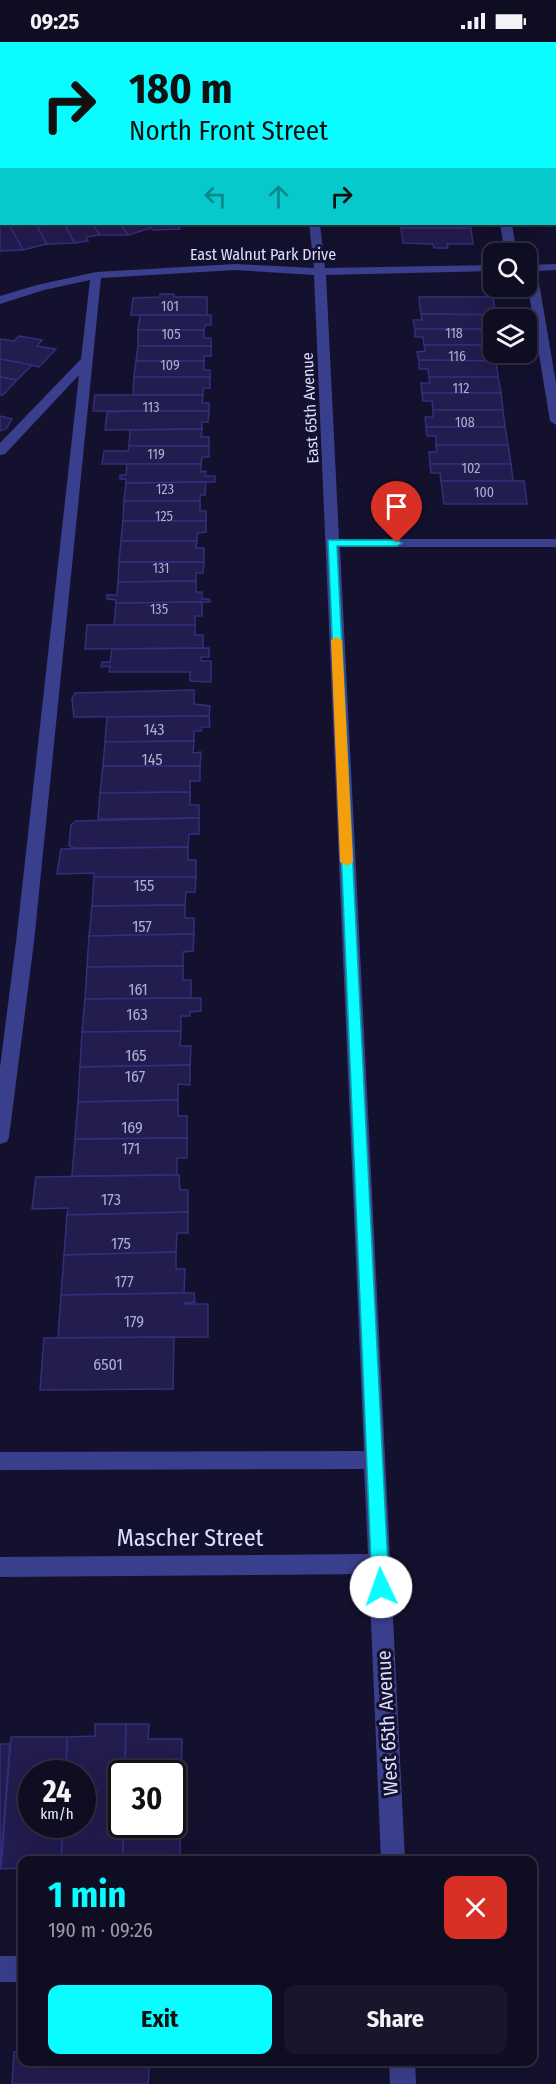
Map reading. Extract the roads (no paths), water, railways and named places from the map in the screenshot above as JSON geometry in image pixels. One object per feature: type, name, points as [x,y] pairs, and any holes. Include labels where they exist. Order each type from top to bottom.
[{"type":"street","name":"East 65th Avenue","points":[[314,225],[320,272],[332,543]]},
{"type":"street","points":[[506,225],[509,243]]},
{"type":"street","name":"East Walnut Park Drive","points":[[0,300],[40,287],[96,275],[235,267],[320,272],[483,268]]},
{"type":"street","points":[[537,268],[556,267]]},
{"type":"street","points":[[0,1137],[26,930],[96,275]]},
{"type":"street","points":[[535,297],[553,385],[556,417]]},
{"type":"street","points":[[0,451],[88,358]]},
{"type":"street","points":[[332,543],[556,543]]},
{"type":"street","name":"West 65th Avenue","points":[[332,543],[393,1856]]},
{"type":"street","points":[[0,1461],[375,1460]]},
{"type":"street","name":"Mascher Street","points":[[0,1567],[380,1564]]},
{"type":"street","points":[[0,1969],[18,1969]]},
{"type":"street","points":[[402,2066],[403,2084]]}]
